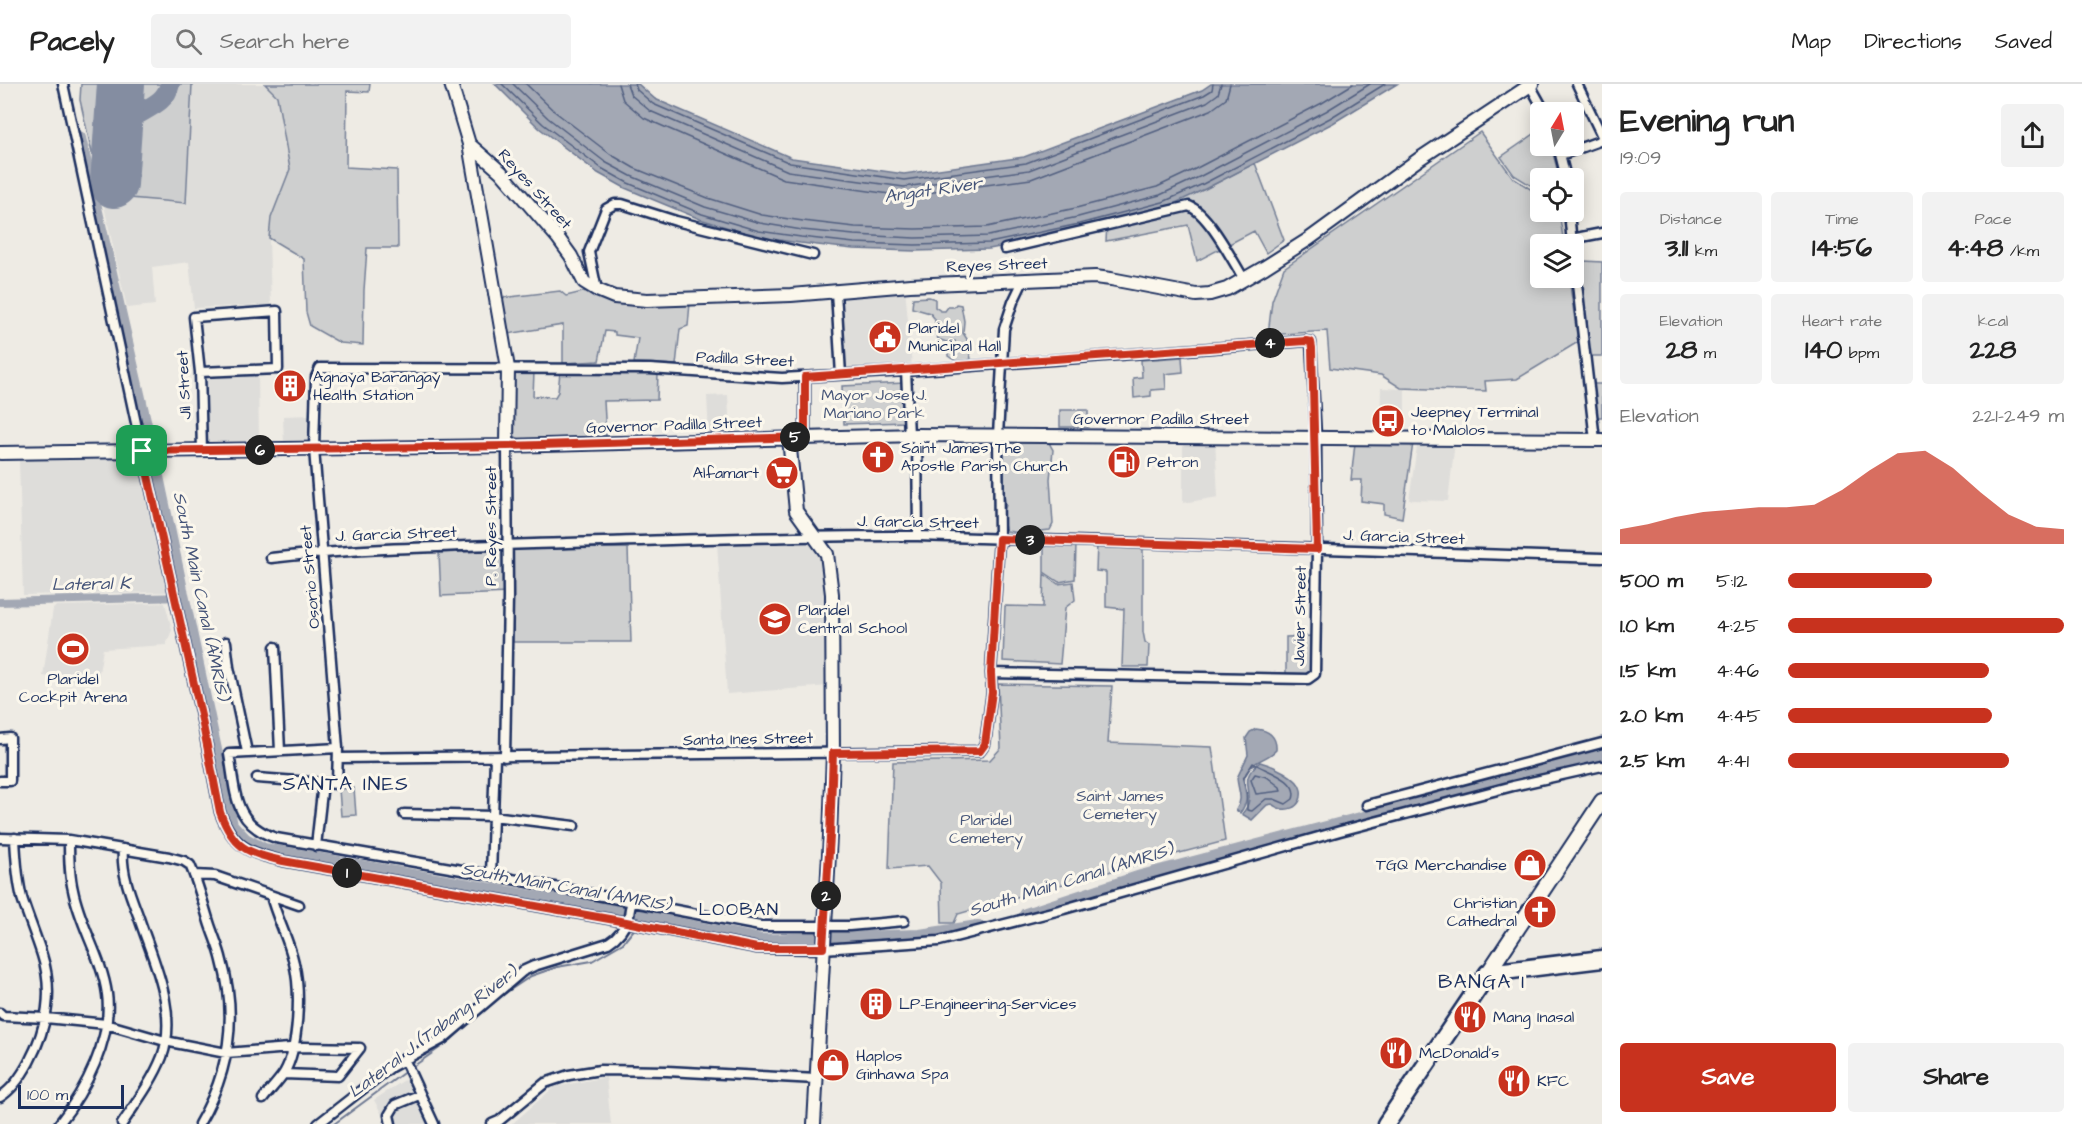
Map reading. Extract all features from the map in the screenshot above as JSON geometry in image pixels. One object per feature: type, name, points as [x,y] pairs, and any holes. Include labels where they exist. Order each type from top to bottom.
[{"type":"highway","points":[[1386,1124],[1488,973],[1602,959]]},
{"type":"main road","points":[[1488,973],[1602,801]]},
{"type":"street","points":[[63,84],[139,451],[148,476],[200,709],[220,812],[225,827],[233,839],[247,850],[283,861],[632,922],[757,948],[824,939],[904,921]]},
{"type":"street","name":"P. Reyes Street","points":[[451,84],[469,144],[508,368],[505,757]]},
{"type":"street","points":[[1577,84],[1602,138],[1584,145]]},
{"type":"street","points":[[1531,85],[1540,102]]},
{"type":"street","name":"Reyes Street","points":[[469,144],[501,172],[571,256],[584,282],[614,297],[647,300],[1095,277],[1196,295],[1227,289],[1309,239],[1419,159],[1531,85]]},
{"type":"street","points":[[597,290],[589,252],[606,209],[615,204],[813,255]]},
{"type":"street","points":[[1005,249],[1190,206],[1205,217],[1244,279]]},
{"type":"street","points":[[1584,238],[1602,233]]},
{"type":"street","name":"Santa Ines Street","points":[[338,758],[980,751],[985,744],[992,692],[991,673],[999,539],[998,435],[1004,329],[1023,281]]},
{"type":"street","points":[[1578,288],[1598,440]]},
{"type":"street","points":[[836,292],[841,375]]},
{"type":"street","name":"Jil Street","points":[[200,372],[278,369],[277,311],[194,317],[200,372],[202,451]]},
{"type":"street","name":"Padilla Street","points":[[320,368],[650,369],[782,378],[1311,342]]},
{"type":"street","name":"Javier Street","points":[[991,673],[1308,679],[1315,674],[1316,436],[1311,342]]},
{"type":"street","name":"Osorio Street","points":[[320,368],[316,377],[314,449],[338,748],[337,784],[323,783]]},
{"type":"street","points":[[906,371],[913,435],[918,536]]},
{"type":"street","points":[[805,377],[805,437]]},
{"type":"street","name":"Governor Padilla Street","points":[[0,453],[507,446],[913,435],[1316,436],[1598,440]]},
{"type":"street","points":[[789,438],[796,511],[827,554]]},
{"type":"street","name":"J. Garcia Street","points":[[271,558],[323,552],[508,545],[815,536],[918,536],[1602,558]]},
{"type":"street","points":[[814,1124],[833,753],[832,594],[827,554],[830,536]]},
{"type":"street","points":[[226,642],[229,667],[248,752]]},
{"type":"street","points":[[275,647],[280,751]]},
{"type":"street","points":[[0,739],[10,738],[10,781],[0,781]]},
{"type":"street","points":[[1367,805],[1602,743]]},
{"type":"street","points":[[338,748],[229,754],[242,815],[252,827],[276,838],[490,875],[824,939],[939,941],[1352,828],[1602,766]]},
{"type":"street","points":[[490,875],[495,757]]},
{"type":"street","points":[[257,778],[323,783],[316,846]]},
{"type":"street","points":[[404,814],[493,816],[574,826]]},
{"type":"street","points":[[0,838],[69,840],[184,861],[190,865],[222,961],[231,1013],[221,1081],[199,1124]]},
{"type":"street","points":[[0,1097],[8,1092],[23,1072],[38,1046],[50,998],[48,975],[17,874],[15,838]]},
{"type":"street","points":[[58,1124],[70,1109],[97,1061],[106,1024],[107,996],[102,971],[73,891],[69,840]]},
{"type":"street","points":[[122,1124],[162,1056],[167,1009],[158,974],[124,872],[123,849]]},
{"type":"street","points":[[194,875],[215,876],[299,905]]},
{"type":"street","points":[[263,1099],[284,1074],[293,1048],[298,1004],[294,963],[271,896]]},
{"type":"street","points":[[318,1124],[369,1083],[443,1039],[523,971],[608,944],[616,939],[632,922],[631,903]]},
{"type":"street","points":[[0,1013],[3,1016],[46,1017],[106,1024],[165,1041],[226,1053],[293,1048],[360,1048],[339,1079],[284,1074]]},
{"type":"street","points":[[406,1062],[434,1124]]},
{"type":"street","points":[[492,1124],[499,1121],[545,1083],[569,1075],[600,1070],[816,1079]]},
{"type":"street","points":[[391,1124],[389,1115],[394,1105],[419,1095]]},
{"type":"shaded area","points":[[81,84],[265,84],[277,96],[290,169],[271,218],[269,238],[271,305],[194,308],[189,262],[152,267],[155,305],[127,308],[80,100]]},
{"type":"shaded area","points":[[905,287],[912,367],[844,373],[839,294]]},
{"type":"shaded area","points":[[258,375],[259,442],[205,443],[204,376]]},
{"type":"shaded area","points":[[1381,388],[1405,389],[1405,431],[1380,431]]},
{"type":"shaded area","points":[[728,395],[730,435],[709,436],[707,396]]},
{"type":"shaded area","points":[[311,415],[312,445],[284,446],[283,416]]},
{"type":"shaded area","points":[[1215,438],[1218,497],[1183,503],[1183,439]]},
{"type":"shaded area","points":[[1418,440],[1455,442],[1448,501],[1409,500]]},
{"type":"shaded area","points":[[131,459],[145,476],[168,592],[23,595],[19,460]]},
{"type":"shaded area","name":"Plaridel Central School","points":[[812,538],[823,562],[826,580],[828,686],[727,694],[717,543]]},
{"type":"shaded area","points":[[165,603],[172,630],[166,645],[103,649],[97,684],[43,676],[53,609],[56,606]]},
{"type":"shaded area","points":[[409,1077],[430,1124],[387,1124],[374,1100]]},
{"type":"shaded area","points":[[606,1077],[611,1124],[512,1124],[554,1087]]},
{"type":"green space","points":[[81,84],[104,84],[97,175],[80,100]]},
{"type":"green space","points":[[138,84],[164,84],[158,96],[146,99],[137,96]]},
{"type":"green space","points":[[175,84],[192,84],[186,203],[130,198],[135,125],[139,119],[168,100]]},
{"type":"green space","points":[[265,84],[370,84],[369,92],[347,91],[346,167],[397,170],[398,248],[367,248],[363,345],[340,343],[310,326],[306,312],[304,259],[269,238],[271,218],[290,169],[277,96]]},
{"type":"green space","points":[[1480,132],[1513,178],[1530,189],[1530,222],[1561,222],[1562,234],[1530,234],[1530,288],[1570,288],[1578,342],[1517,379],[1485,381],[1486,391],[1401,388],[1381,375],[1330,368],[1327,331],[1268,335],[1272,301],[1284,268]]},
{"type":"green space","points":[[1530,137],[1530,156],[1554,156],[1557,168],[1530,168],[1530,185],[1514,175],[1501,157]]},
{"type":"green space","points":[[1255,163],[1284,240],[1266,253],[1254,231],[1197,261],[1188,225],[1106,241],[1107,224],[1205,189]]},
{"type":"green space","points":[[1584,261],[1602,262],[1602,356],[1592,356],[1582,288],[1584,288]]},
{"type":"green space","points":[[560,291],[566,296],[587,291],[690,303],[688,326],[680,329],[676,365],[634,363],[638,338],[615,335],[615,332],[605,331],[599,361],[563,363],[563,325],[508,334],[501,298]]},
{"type":"green space","points":[[913,298],[935,299],[935,307],[941,311],[954,307],[956,304],[961,305],[964,321],[963,333],[967,339],[971,359],[959,362],[948,356],[948,351],[954,347],[955,341],[946,342],[938,339],[935,319],[930,313],[912,308]]},
{"type":"green space","points":[[1182,357],[1183,372],[1165,374],[1166,389],[1151,390],[1151,396],[1134,398],[1133,378],[1142,377],[1141,360]]},
{"type":"green space","points":[[514,372],[534,372],[533,396],[555,397],[558,392],[560,372],[658,374],[657,400],[604,401],[606,436],[519,439],[514,436]]},
{"type":"green space","name":"Mayor Jose J. Mariano Park","points":[[905,383],[906,422],[844,424],[842,386]]},
{"type":"green space","points":[[1592,384],[1602,384],[1602,417],[1596,417]]},
{"type":"green space","points":[[1060,410],[1088,410],[1088,427],[1060,427]]},
{"type":"green space","points":[[1009,439],[1048,441],[1053,450],[1050,479],[1053,524],[1050,530],[1022,533],[1006,531],[1003,518],[1006,505],[1002,479],[1004,463],[1000,453],[1000,443]]},
{"type":"green space","points":[[1355,443],[1413,443],[1402,518],[1384,514],[1384,504],[1361,501],[1362,480],[1351,480]]},
{"type":"green space","points":[[1044,543],[1076,544],[1075,579],[1059,582],[1044,572]]},
{"type":"green space","points":[[1097,544],[1143,547],[1143,632],[1145,642],[1149,645],[1148,667],[1122,667],[1124,609],[1106,607],[1106,572],[1096,571]]},
{"type":"green space","points":[[628,548],[631,642],[513,642],[513,549]]},
{"type":"green space","points":[[505,550],[507,593],[441,596],[439,553]]},
{"type":"green space","points":[[1044,574],[1058,584],[1073,582],[1075,600],[1065,608],[1060,664],[1003,661],[1005,606],[1043,607]]},
{"type":"green space","points":[[1313,636],[1310,674],[1286,673],[1286,637]]},
{"type":"green space","points":[[998,684],[1112,686],[1108,743],[1212,747],[1225,841],[958,914],[954,923],[942,923],[941,883],[928,866],[889,869],[893,762],[990,760],[1001,748]]},
{"type":"green space","points":[[354,788],[356,815],[341,816],[339,789]]},
{"type":"water","name":"Angat River","points":[[495,84],[638,84],[655,99],[792,158],[904,174],[1024,157],[1202,90],[1211,84],[1397,84],[1333,123],[1165,208],[989,249],[915,251],[853,249],[758,237],[700,219],[625,188],[598,173],[539,128]]},
{"type":"water","points":[[1256,729],[1271,735],[1275,741],[1276,750],[1252,765],[1246,773],[1244,783],[1246,801],[1240,813],[1236,810],[1240,798],[1237,778],[1248,755],[1246,738]]},
{"type":"water","points":[[1260,762],[1290,776],[1299,785],[1301,796],[1292,808],[1282,809],[1272,804],[1267,805],[1252,820],[1242,814],[1249,799],[1248,776]]},
{"type":"waterway","name":"South Main Canal (AMRIS)","points":[[79,138],[156,472],[231,825],[245,840],[264,850],[601,909],[762,941],[920,936],[978,927]]},
{"type":"waterway","name":"Lateral K","points":[[0,602],[183,597]]},
{"type":"waterway","name":"South Main Canal (AMRIS)","points":[[1026,915],[1141,877],[1391,811],[1440,795],[1602,757]]},
{"type":"waterway","name":"Lateral J (Tabang River)","points":[[639,922],[643,918]]},
{"type":"waterway","name":"Lateral J (Tabang River)","points":[[411,1068],[451,1040],[492,1002],[531,976],[557,967],[592,961],[623,943],[636,927]]},
{"type":"waterway","name":"Lateral J (Tabang River)","points":[[334,1124],[406,1071]]},
{"type":"taxiway","points":[[138,114],[162,99],[170,84]]},
{"type":"taxiway","points":[[118,132],[138,114],[121,93]]},
{"type":"runway","points":[[114,184],[121,84]]},
{"type":"place","name":"Plaridel Municipal Hall","points":[[885,337]]},
{"type":"place","name":"Agnaya Barangay Health Station","points":[[290,386]]},
{"type":"place","name":"Jeepney Terminal to Malolos","points":[[1388,421]]},
{"type":"place","name":"Saint James The Apostle Parish Church","points":[[878,457]]},
{"type":"place","name":"Petron","points":[[1124,462]]},
{"type":"place","name":"Alfamart","points":[[782,473]]},
{"type":"place","name":"Plaridel Central School","points":[[775,619]]},
{"type":"place","name":"Plaridel Cockpit Arena","points":[[73,649]]},
{"type":"place","name":"TGQ Merchandise","points":[[1530,865]]},
{"type":"place","name":"Christian Cathedral","points":[[1540,912]]},
{"type":"place","name":"LP-Engineering-Services","points":[[876,1004]]},
{"type":"place","name":"Mang Inasal","points":[[1470,1017]]},
{"type":"place","name":"McDonald's","points":[[1396,1053]]},
{"type":"place","name":"Haplos Ginhawa Spa","points":[[833,1065]]},
{"type":"place","name":"KFC","points":[[1514,1081]]},
{"type":"district","name":"SANTA INES","points":[[346,784]]},
{"type":"district","name":"LOOBAN","points":[[739,909]]},
{"type":"district","name":"BANGA I","points":[[1482,982]]},
{"type":"route","points":[[1306,341],[1311,342],[1312,348],[1316,436],[1317,549],[999,539],[991,673],[992,692],[985,744],[980,751],[970,752],[833,753],[823,948],[757,948],[626,922],[283,861],[247,850],[233,839],[225,827],[220,812],[148,476],[144,465],[131,451],[142,451],[507,446],[805,437],[805,377],[1306,341]]},
{"type":"park label","name":"Saint James Cemetery","points":[[1120,805]]},
{"type":"park label","name":"Plaridel Cemetery","points":[[986,829]]}]
